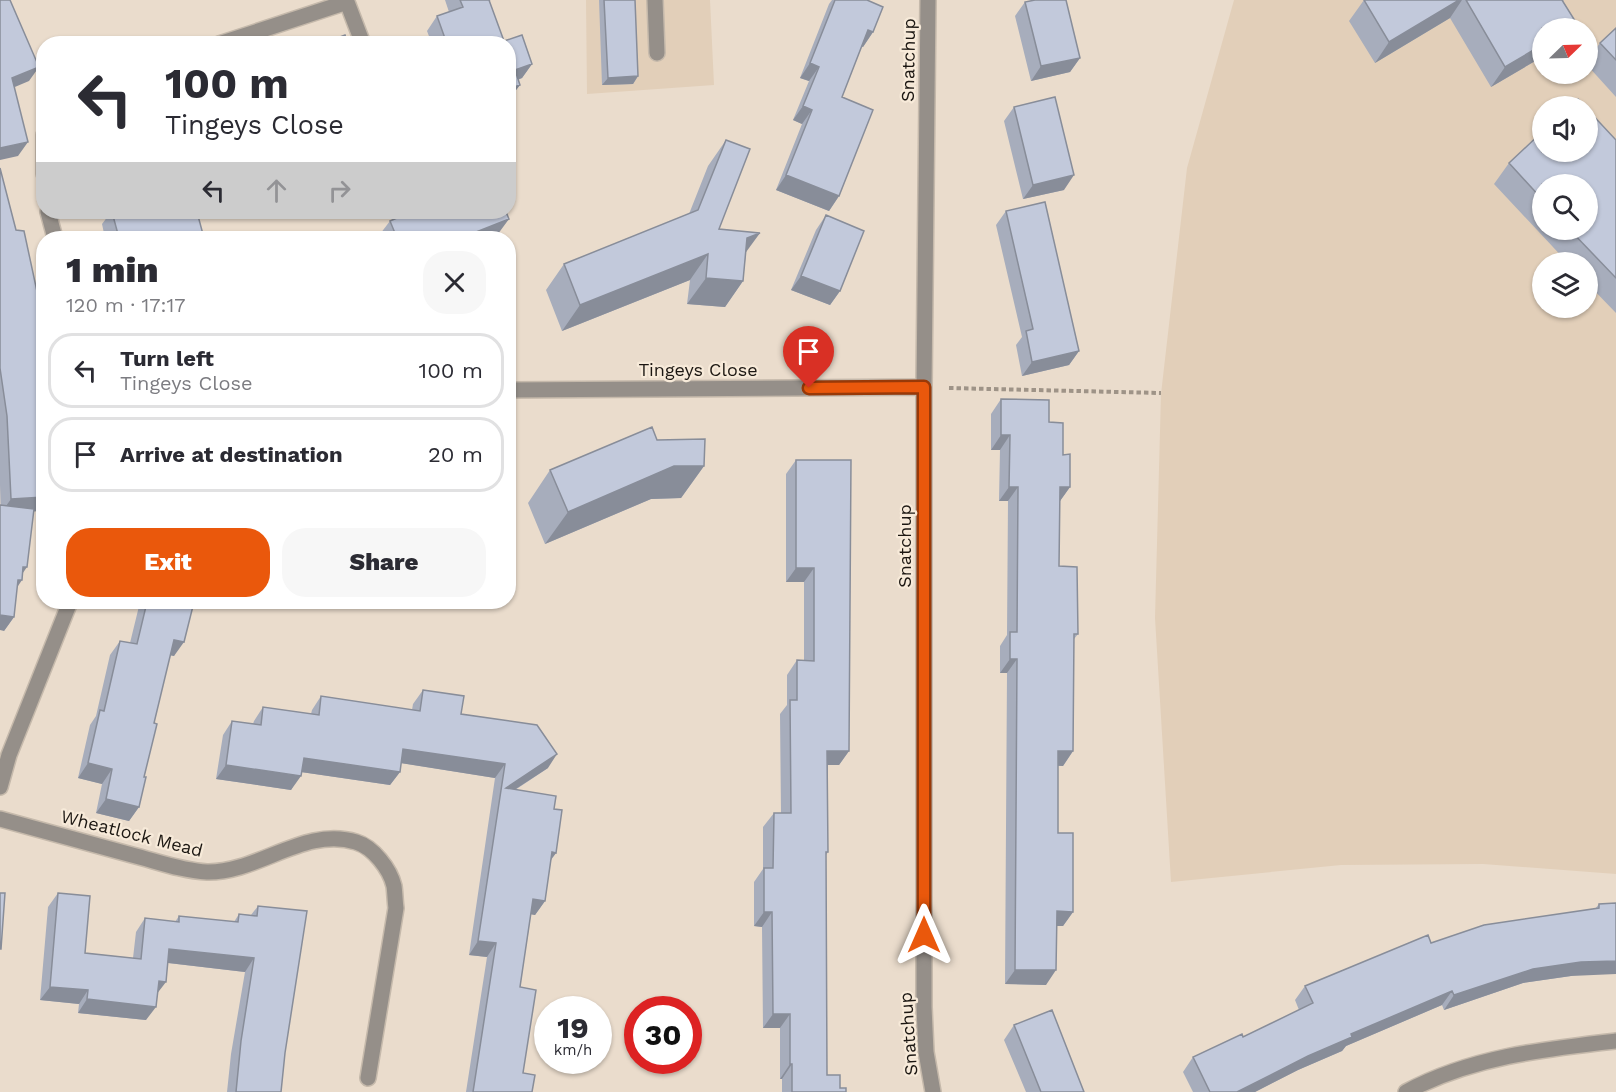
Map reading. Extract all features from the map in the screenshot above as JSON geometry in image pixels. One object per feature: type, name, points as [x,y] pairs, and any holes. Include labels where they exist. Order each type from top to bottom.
[{"type":"street","points":[[655,0],[657,53]]},
{"type":"street","name":"Snatchup","points":[[928,0],[924,387],[924,1007],[926,1052],[933,1092]]},
{"type":"street","points":[[243,36],[350,1],[361,36]]},
{"type":"street","name":"Tingeys Close","points":[[516,390],[924,387]]},
{"type":"street","points":[[0,787],[9,755],[67,609]]},
{"type":"street","name":"Wheatlock Mead","points":[[0,819],[176,867],[206,872],[249,864],[299,845],[337,838],[359,843],[372,852],[386,868],[394,884],[396,908],[368,1078]]},
{"type":"street","points":[[1406,1092],[1420,1084],[1485,1061],[1556,1047],[1616,1041]]},
{"type":"path","points":[[924,387],[1161,393]]},
{"type":"shaded area","points":[[586,0],[710,0],[714,85],[587,94]]},
{"type":"shaded area","points":[[1234,0],[1616,0],[1616,874],[1483,864],[1341,865],[1171,882],[1155,618],[1161,394],[1187,168]]},
{"type":"building","points":[[0,0],[10,0],[36,60],[36,68],[12,78],[28,142],[0,148]]},
{"type":"building","points":[[460,0],[489,0],[502,36],[444,36],[437,16],[463,7]]},
{"type":"building","points":[[604,0],[635,0],[638,76],[608,78]]},
{"type":"building","points":[[835,0],[867,0],[883,7],[873,32],[868,30],[842,97],[873,110],[839,196],[786,175],[812,110],[803,106],[819,67],[810,63]]},
{"type":"building","points":[[1066,0],[1080,58],[1041,66],[1025,2]]},
{"type":"building","points":[[1364,0],[1459,0],[1389,42]]},
{"type":"building","points":[[1466,0],[1562,0],[1573,18],[1532,18],[1532,51],[1505,67]]},
{"type":"building","points":[[1616,28],[1616,60],[1600,43]]},
{"type":"building","points":[[522,35],[532,64],[516,70],[516,37]]},
{"type":"building","points":[[516,73],[520,85],[516,86]]},
{"type":"building","points":[[1055,97],[1074,175],[1033,185],[1014,107]]},
{"type":"building","points":[[1598,121],[1616,140],[1616,278],[1598,259],[1598,252],[1591,252],[1580,240],[1598,240],[1598,174],[1532,174],[1532,188],[1509,163],[1532,141],[1532,162],[1598,162]]},
{"type":"building","points":[[726,140],[750,149],[719,229],[760,233],[747,238],[743,281],[706,278],[708,254],[580,305],[564,264],[698,210]]},
{"type":"building","points":[[0,168],[16,230],[24,231],[36,287],[36,497],[11,499],[7,416],[0,368]]},
{"type":"building","points":[[1045,202],[1079,351],[1032,362],[1026,331],[1033,329],[1006,211]]},
{"type":"building","points":[[826,215],[864,231],[840,291],[801,276]]},
{"type":"building","points":[[114,219],[199,219],[202,231],[117,231]]},
{"type":"building","points":[[395,219],[509,219],[479,231],[394,231],[390,221]]},
{"type":"building","points":[[1001,399],[1049,400],[1049,422],[1063,423],[1063,455],[1070,454],[1070,487],[1060,487],[1059,566],[1077,567],[1078,634],[1074,634],[1073,751],[1058,751],[1058,833],[1073,833],[1073,912],[1057,911],[1056,970],[1015,970],[1017,659],[1010,659],[1010,632],[1017,632],[1018,487],[1009,487],[1010,435],[1001,435]]},
{"type":"building","points":[[652,427],[657,440],[705,439],[704,466],[674,466],[568,512],[550,470]]},
{"type":"building","points":[[796,460],[851,460],[849,751],[827,751],[828,852],[826,852],[827,1075],[840,1075],[840,1088],[846,1088],[846,1092],[792,1092],[790,1014],[773,1014],[772,912],[764,912],[764,868],[773,868],[774,813],[791,813],[790,700],[797,700],[797,660],[814,661],[814,568],[796,568]]},
{"type":"building","points":[[0,505],[34,509],[27,567],[23,567],[22,580],[18,580],[14,617],[0,615]]},
{"type":"building","points":[[145,609],[192,609],[184,642],[174,640],[154,723],[157,724],[139,807],[106,799],[112,769],[88,763],[100,710],[104,711],[120,641],[137,644]]},
{"type":"building","points":[[423,690],[464,696],[461,714],[537,725],[557,754],[506,788],[556,796],[554,809],[562,810],[556,853],[552,852],[545,901],[533,899],[520,987],[536,990],[523,1073],[535,1075],[532,1092],[473,1092],[496,943],[478,941],[505,764],[403,749],[400,772],[304,758],[301,776],[226,765],[232,721],[261,725],[263,707],[319,715],[321,696],[420,711]]},
{"type":"building","points":[[0,893],[5,893],[1,949],[0,949]]},
{"type":"building","points":[[58,893],[90,896],[85,953],[141,959],[145,918],[179,922],[179,916],[238,922],[239,914],[257,916],[258,906],[307,911],[281,1092],[236,1092],[241,1041],[254,958],[169,949],[166,982],[159,981],[156,1007],[87,999],[88,990],[50,987]]},
{"type":"building","points":[[1616,903],[1616,961],[1581,962],[1533,969],[1454,995],[1452,991],[1351,1034],[1352,1037],[1308,1056],[1237,1092],[1210,1092],[1193,1057],[1242,1034],[1243,1037],[1313,1003],[1305,986],[1428,935],[1431,943],[1484,925],[1599,908],[1599,904]]},
{"type":"building","points":[[1052,1010],[1084,1092],[1041,1092],[1014,1025]]},
{"type":"route","points":[[809,388],[924,387],[924,935]]}]
